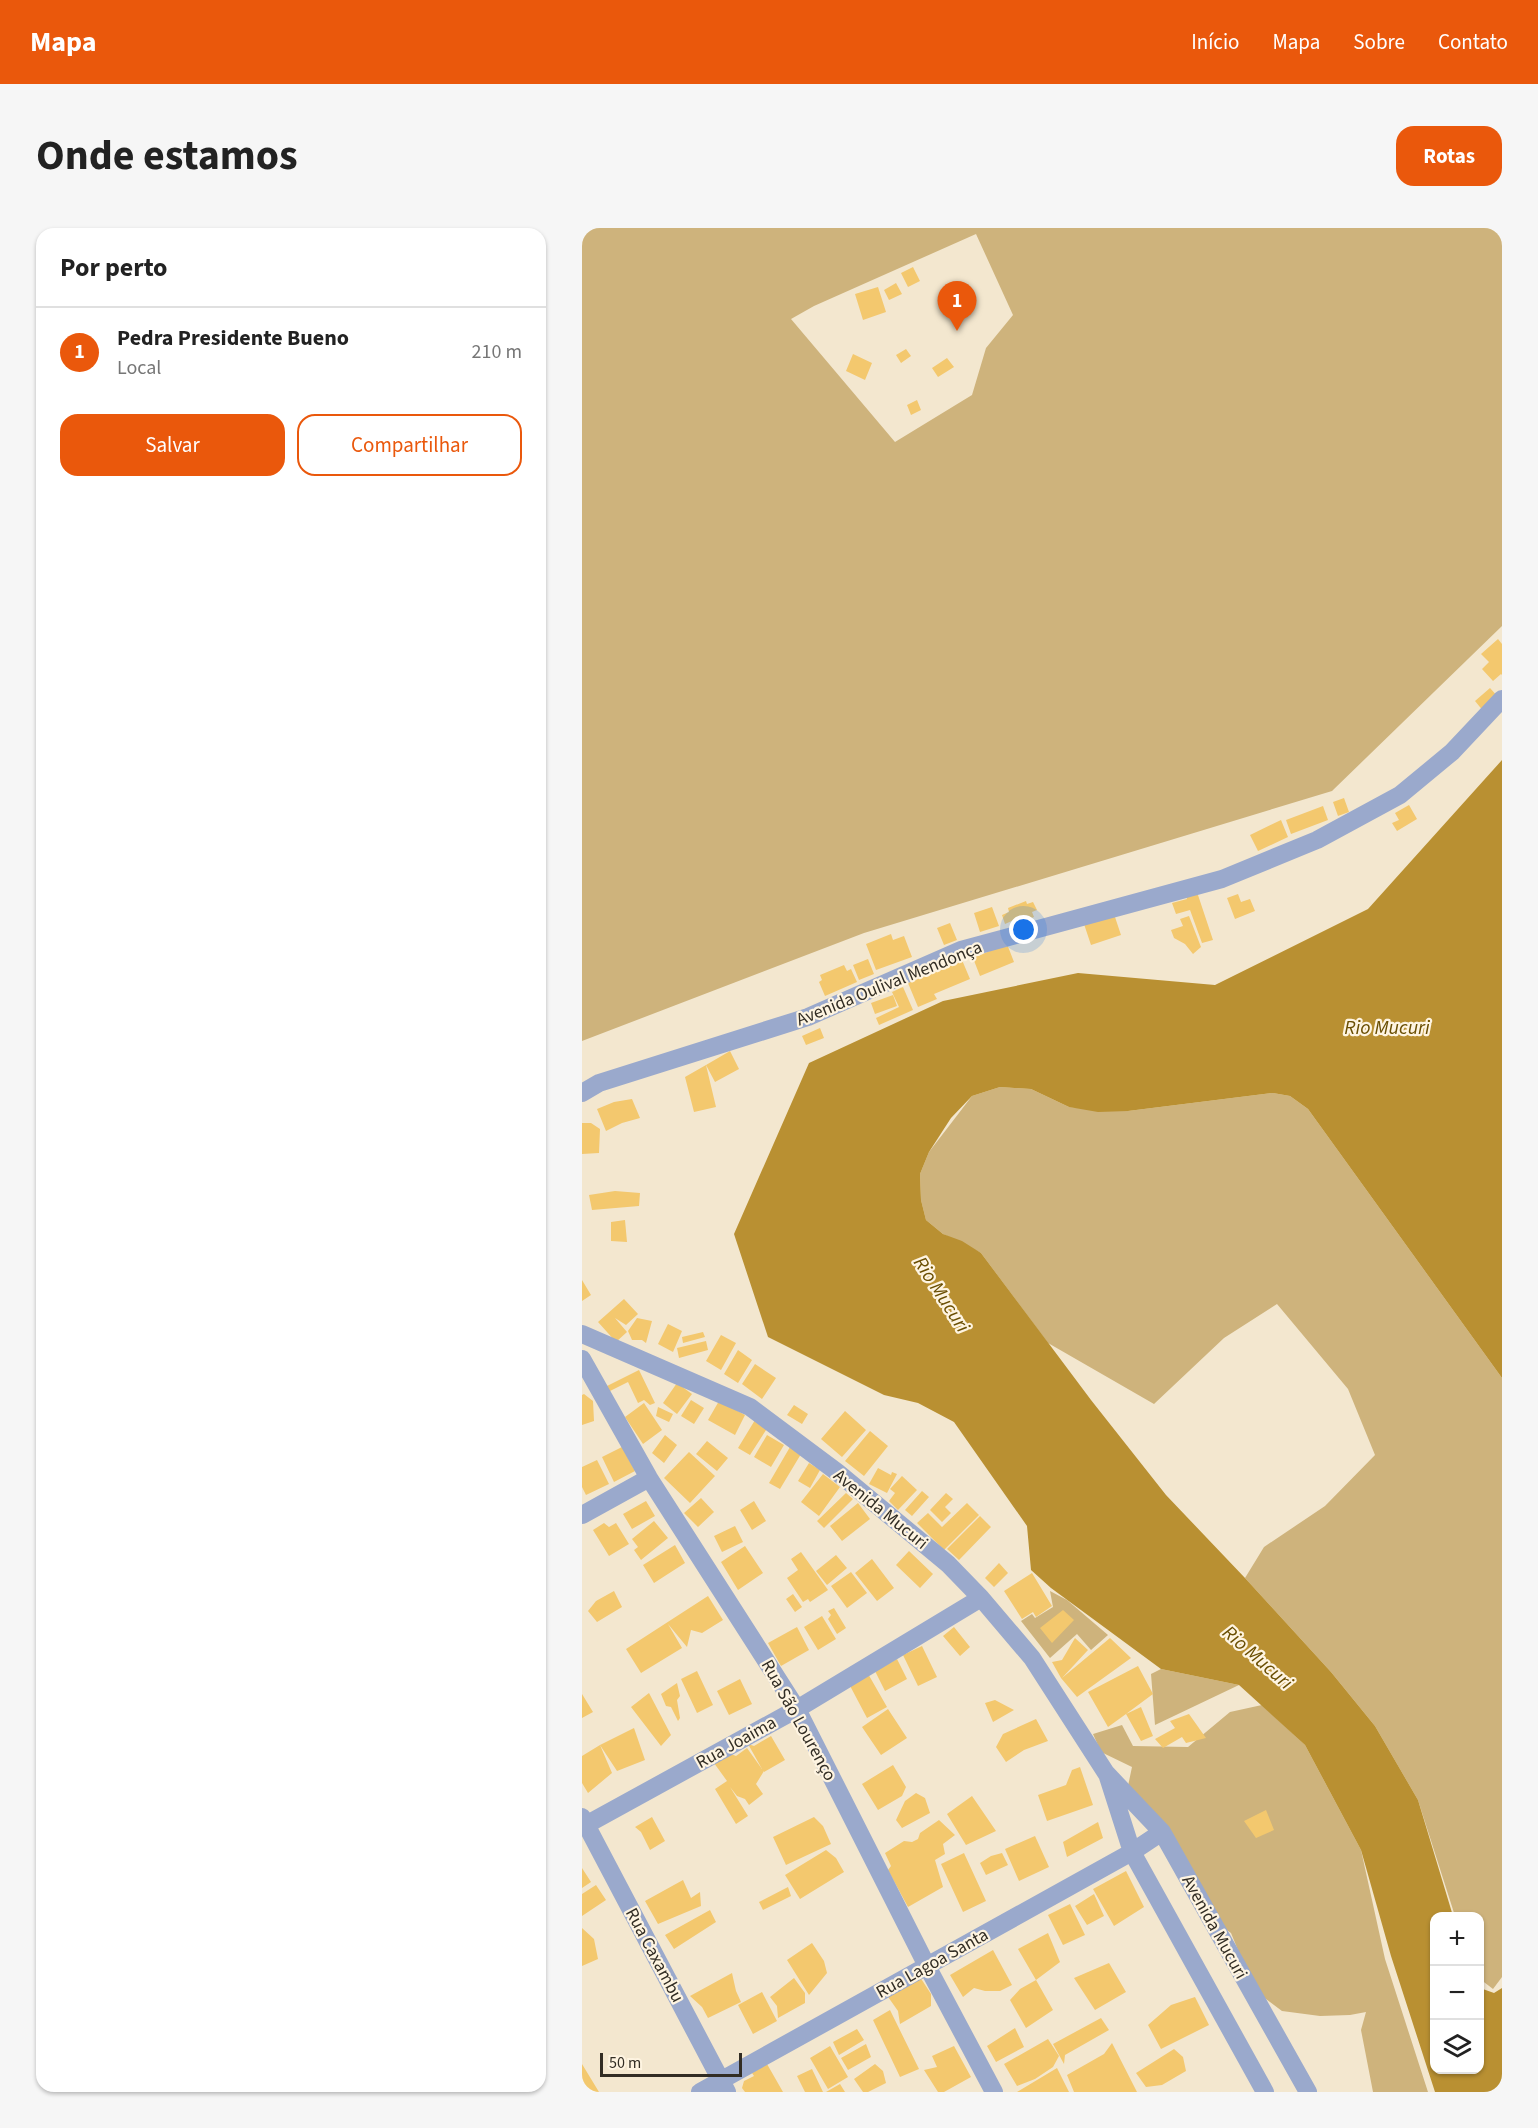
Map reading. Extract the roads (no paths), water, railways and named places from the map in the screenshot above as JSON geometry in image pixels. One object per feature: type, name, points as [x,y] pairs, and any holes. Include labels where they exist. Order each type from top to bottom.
[{"type":"street","name":"Avenida Oulival Mendonça","points":[[582,1093],[599,1083],[808,1017],[961,950],[1222,879],[1317,840],[1400,795],[1452,752],[1502,699]]},
{"type":"street","name":"Avenida Mucuri","points":[[582,1334],[750,1407],[837,1472],[948,1564],[981,1598],[1032,1658],[1106,1773],[1162,1832],[1308,2092]]},
{"type":"street","name":"Rua São Lourenço","points":[[582,1359],[649,1478],[797,1709],[927,1966],[994,2092]]},
{"type":"street","points":[[582,1515],[649,1478]]},
{"type":"street","name":"Rua Joaima","points":[[583,1823],[797,1709],[981,1598]]},
{"type":"street","name":"Avenida Mucuri","points":[[1106,1773],[1132,1852],[1265,2092]]},
{"type":"street","name":"Rua Caxambu","points":[[583,1823],[724,2086]]},
{"type":"street","name":"Rua Lagoa Santa","points":[[700,2092],[724,2086],[927,1966],[1132,1852],[1162,1832]]},
{"type":"water","name":"Rio Mucuri","points":[[1502,760],[1502,1378],[1308,1109],[1290,1096],[1273,1093],[1128,1111],[1098,1112],[1069,1107],[1031,1089],[1000,1087],[972,1096],[951,1118],[929,1152],[920,1174],[921,1200],[926,1220],[943,1234],[962,1241],[981,1253],[1091,1400],[1166,1495],[1331,1672],[1375,1726],[1418,1800],[1452,1912],[1430,1912],[1430,2074],[1484,2074],[1484,1989],[1494,1993],[1502,1988],[1502,2092],[1435,2092],[1391,1956],[1361,1850],[1305,1745],[1239,1685],[1161,1669],[1051,1588],[1031,1570],[1027,1526],[954,1422],[918,1403],[884,1395],[768,1337],[734,1234],[809,1063],[943,1001],[1078,973],[1215,985],[1368,909]]},
{"type":"place","name":"Pedra Presidente Bueno","points":[[957,331]]}]
